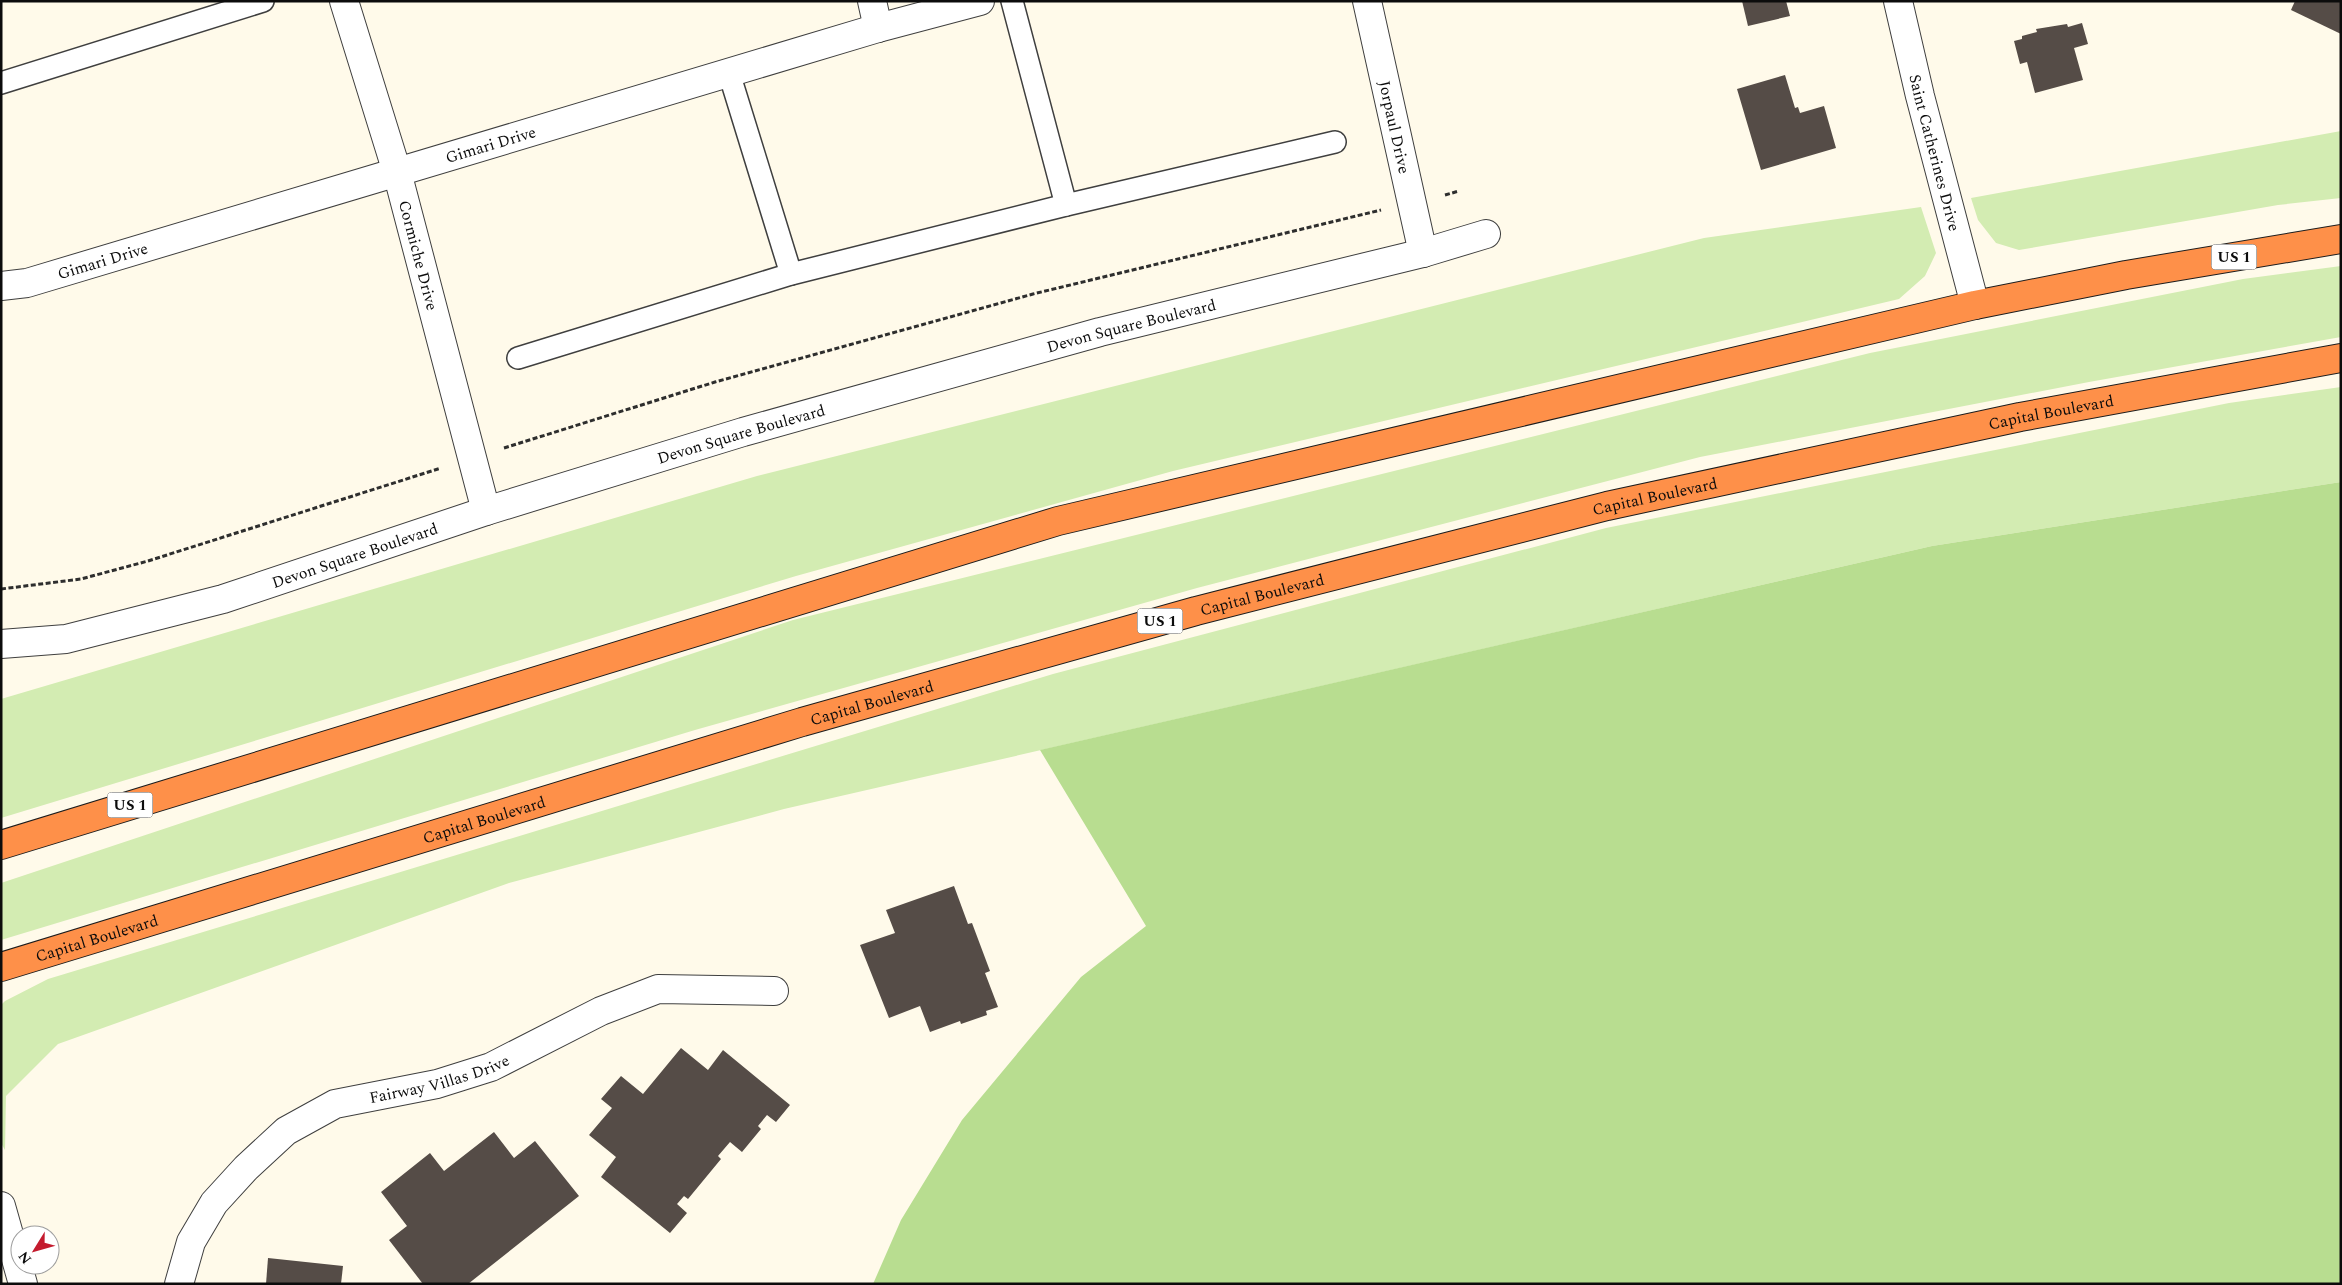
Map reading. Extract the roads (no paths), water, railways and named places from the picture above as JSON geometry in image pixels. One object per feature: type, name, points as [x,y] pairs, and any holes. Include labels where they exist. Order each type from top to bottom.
[{"type":"highway","name":"US 1","points":[[1,844],[1058,521],[1975,305],[2126,275],[2341,239]]},
{"type":"highway","name":"Capital Boulevard","points":[[1,967],[802,722],[1196,611],[1607,506],[2020,417],[2341,358]]},
{"type":"street","name":"Cormiche Drive","points":[[344,1],[397,172],[486,511]]},
{"type":"street","points":[[872,1],[878,28]]},
{"type":"street","name":"Gimari Drive","points":[[1,286],[27,283],[878,28],[980,1]]},
{"type":"street","name":"Jorpaul Drive","points":[[1367,1],[1423,253]]},
{"type":"street","name":"Saint Catherines Drive","points":[[1898,1],[1920,96],[1975,305]]},
{"type":"street","name":"Devon Square Boulevard","points":[[1,644],[66,639],[224,599],[486,511],[743,432],[1072,340],[1423,253],[1486,234]]},
{"type":"street","name":"Fairway Villas Drive","points":[[179,1284],[191,1242],[214,1203],[246,1168],[286,1131],[334,1104],[436,1084],[491,1067],[601,1011],[658,989],[774,992]]},
{"type":"street","points":[[1,1206],[23,1284]]},
{"type":"lane","points":[[1,83],[263,1]]},
{"type":"lane","points":[[1012,1],[1066,205]]},
{"type":"lane","points":[[729,73],[791,274]]},
{"type":"lane","points":[[518,358],[791,274],[1066,205],[1335,142]]}]
